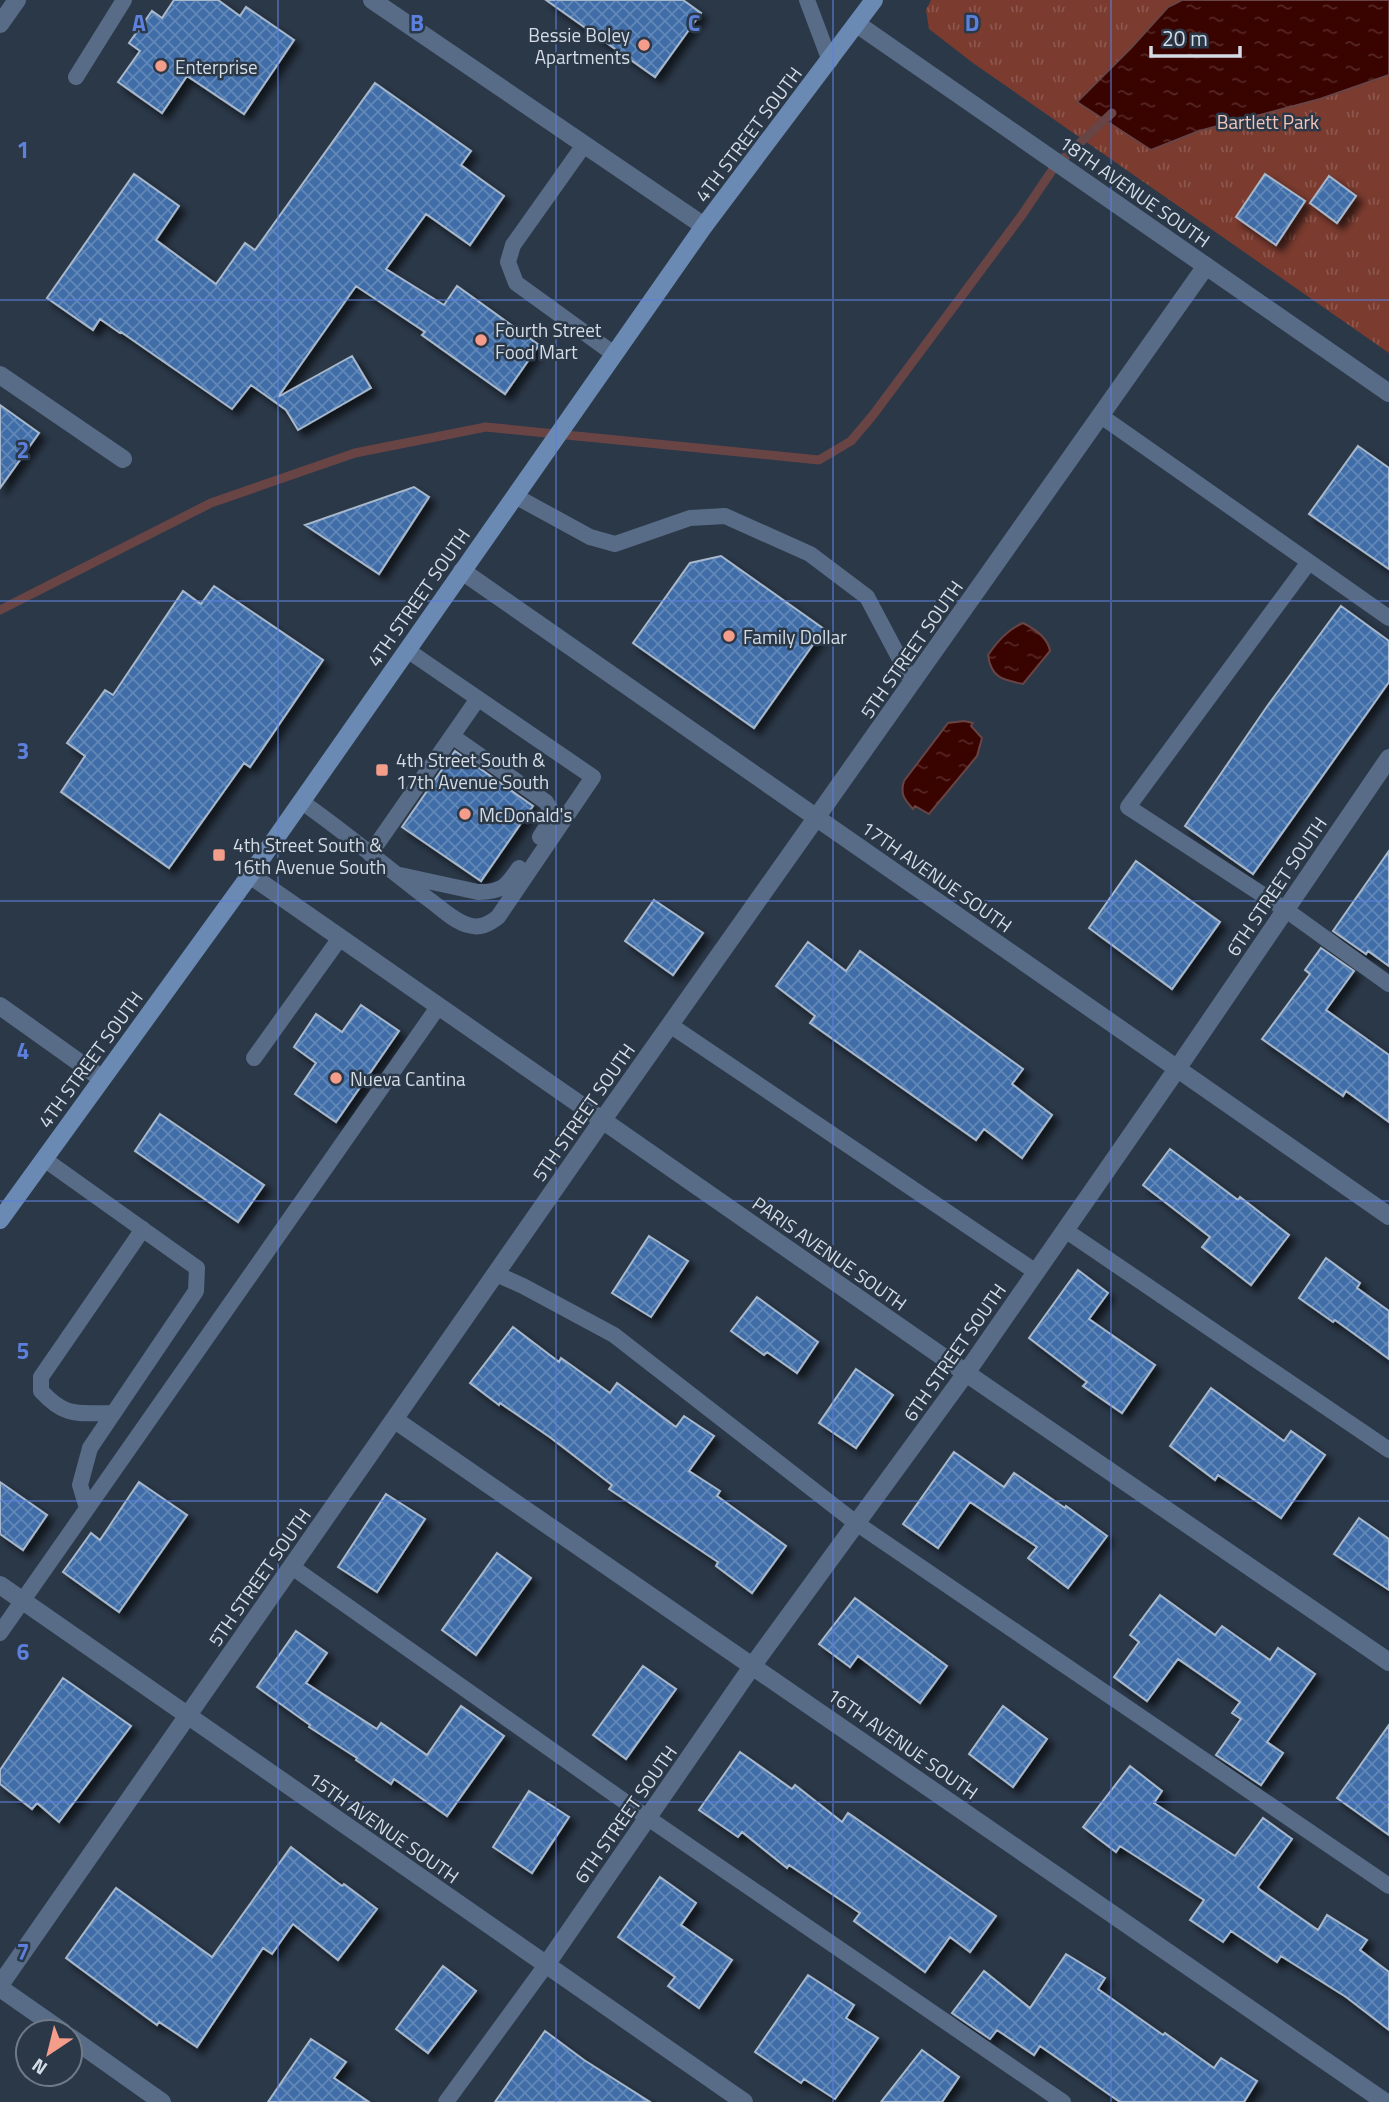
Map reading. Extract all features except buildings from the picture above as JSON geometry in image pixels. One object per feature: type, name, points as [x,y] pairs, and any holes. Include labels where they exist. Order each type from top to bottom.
[{"type":"main road","name":"4TH STREET SOUTH","points":[[0,1220],[302,802],[704,226],[874,0]]},
{"type":"street","points":[[0,24],[17,0]]},
{"type":"street","points":[[372,0],[704,226]]},
{"type":"street","name":"18TH AVENUE SOUTH","points":[[857,24],[1389,393]]},
{"type":"street","name":"5TH STREET SOUTH","points":[[0,1987],[602,1121],[1206,266]]},
{"type":"street","points":[[0,375],[123,459]]},
{"type":"street","name":"17TH AVENUE SOUTH","points":[[462,571],[1389,1216]]},
{"type":"street","name":"6TH STREET SOUTH","points":[[546,1965],[753,1665],[966,1373],[1389,758]]},
{"type":"street","name":"PARIS AVENUE SOUTH","points":[[250,875],[966,1373],[1389,1662]]},
{"type":"street","points":[[0,1006],[101,1078]]},
{"type":"street","name":"16TH AVENUE SOUTH","points":[[395,1420],[1385,2102]]},
{"type":"street","name":"15TH AVENUE SOUTH","points":[[0,1585],[744,2102]]},
{"type":"street","points":[[0,1987],[43,2018]]},
{"type":"street","points":[[84,2047],[162,2102]]},
{"type":"lane","points":[[76,76],[124,0]]},
{"type":"lane","points":[[807,0],[830,61]]},
{"type":"lane","points":[[584,145],[513,245],[508,262],[516,283],[614,354]]},
{"type":"lane","points":[[1101,416],[1389,618]]},
{"type":"lane","points":[[514,496],[590,537],[615,544],[690,518],[725,516],[810,554],[867,597],[912,682]]},
{"type":"lane","points":[[1309,562],[1128,807],[1286,909],[1389,984]]},
{"type":"lane","points":[[302,802],[454,917],[468,925],[489,924],[498,917],[593,777],[407,650]]},
{"type":"lane","points":[[370,854],[477,700]]},
{"type":"lane","points":[[394,873],[478,892],[498,890],[508,884],[551,821],[552,811],[546,802],[452,736]]},
{"type":"lane","points":[[254,1058],[340,938]]},
{"type":"lane","points":[[0,1633],[438,1007]]},
{"type":"lane","points":[[670,1025],[1036,1272]]},
{"type":"lane","points":[[44,1158],[197,1268],[196,1291],[90,1448],[80,1485],[88,1508]]},
{"type":"lane","points":[[112,1413],[72,1413],[56,1408],[41,1391],[41,1377],[143,1229]]},
{"type":"lane","points":[[1065,1230],[1389,1450]]},
{"type":"lane","points":[[496,1275],[523,1286],[614,1335],[856,1523],[1389,1886]]},
{"type":"lane","points":[[292,1567],[648,1818],[1063,2102]]},
{"type":"lane","points":[[446,2102],[546,1965]]},
{"type":"green space","name":"Bartlett Park","points":[[931,0],[1389,0],[1389,353],[973,63],[929,29],[926,10]]},
{"type":"water","points":[[1182,0],[1389,0],[1389,75],[1320,99],[1199,131],[1151,150],[1077,102],[1168,7]]},
{"type":"water","points":[[1023,623],[1040,634],[1050,651],[1023,684],[999,677],[992,669],[988,655],[1003,636]]},
{"type":"water","points":[[948,723],[973,723],[971,726],[982,738],[977,756],[929,814],[915,806],[913,809],[904,796],[904,781]]},
{"type":"waterway","points":[[0,610],[211,503],[355,453],[486,427],[819,460],[851,441],[873,415],[1022,215],[1055,166],[1112,113]]},
{"type":"place","name":"Bessie Boley Apartments","points":[[644,45]]},
{"type":"place","name":"Enterprise","points":[[161,66]]},
{"type":"place","name":"Fourth Street Food Mart","points":[[481,340]]},
{"type":"place","name":"Family Dollar","points":[[729,636]]},
{"type":"place","name":"4th Street South & 17th Avenue South","points":[[382,770]]},
{"type":"place","name":"McDonald's","points":[[465,814]]},
{"type":"place","name":"4th Street South & 16th Avenue South","points":[[219,855]]},
{"type":"place","name":"Nueva Cantina","points":[[336,1078]]}]
